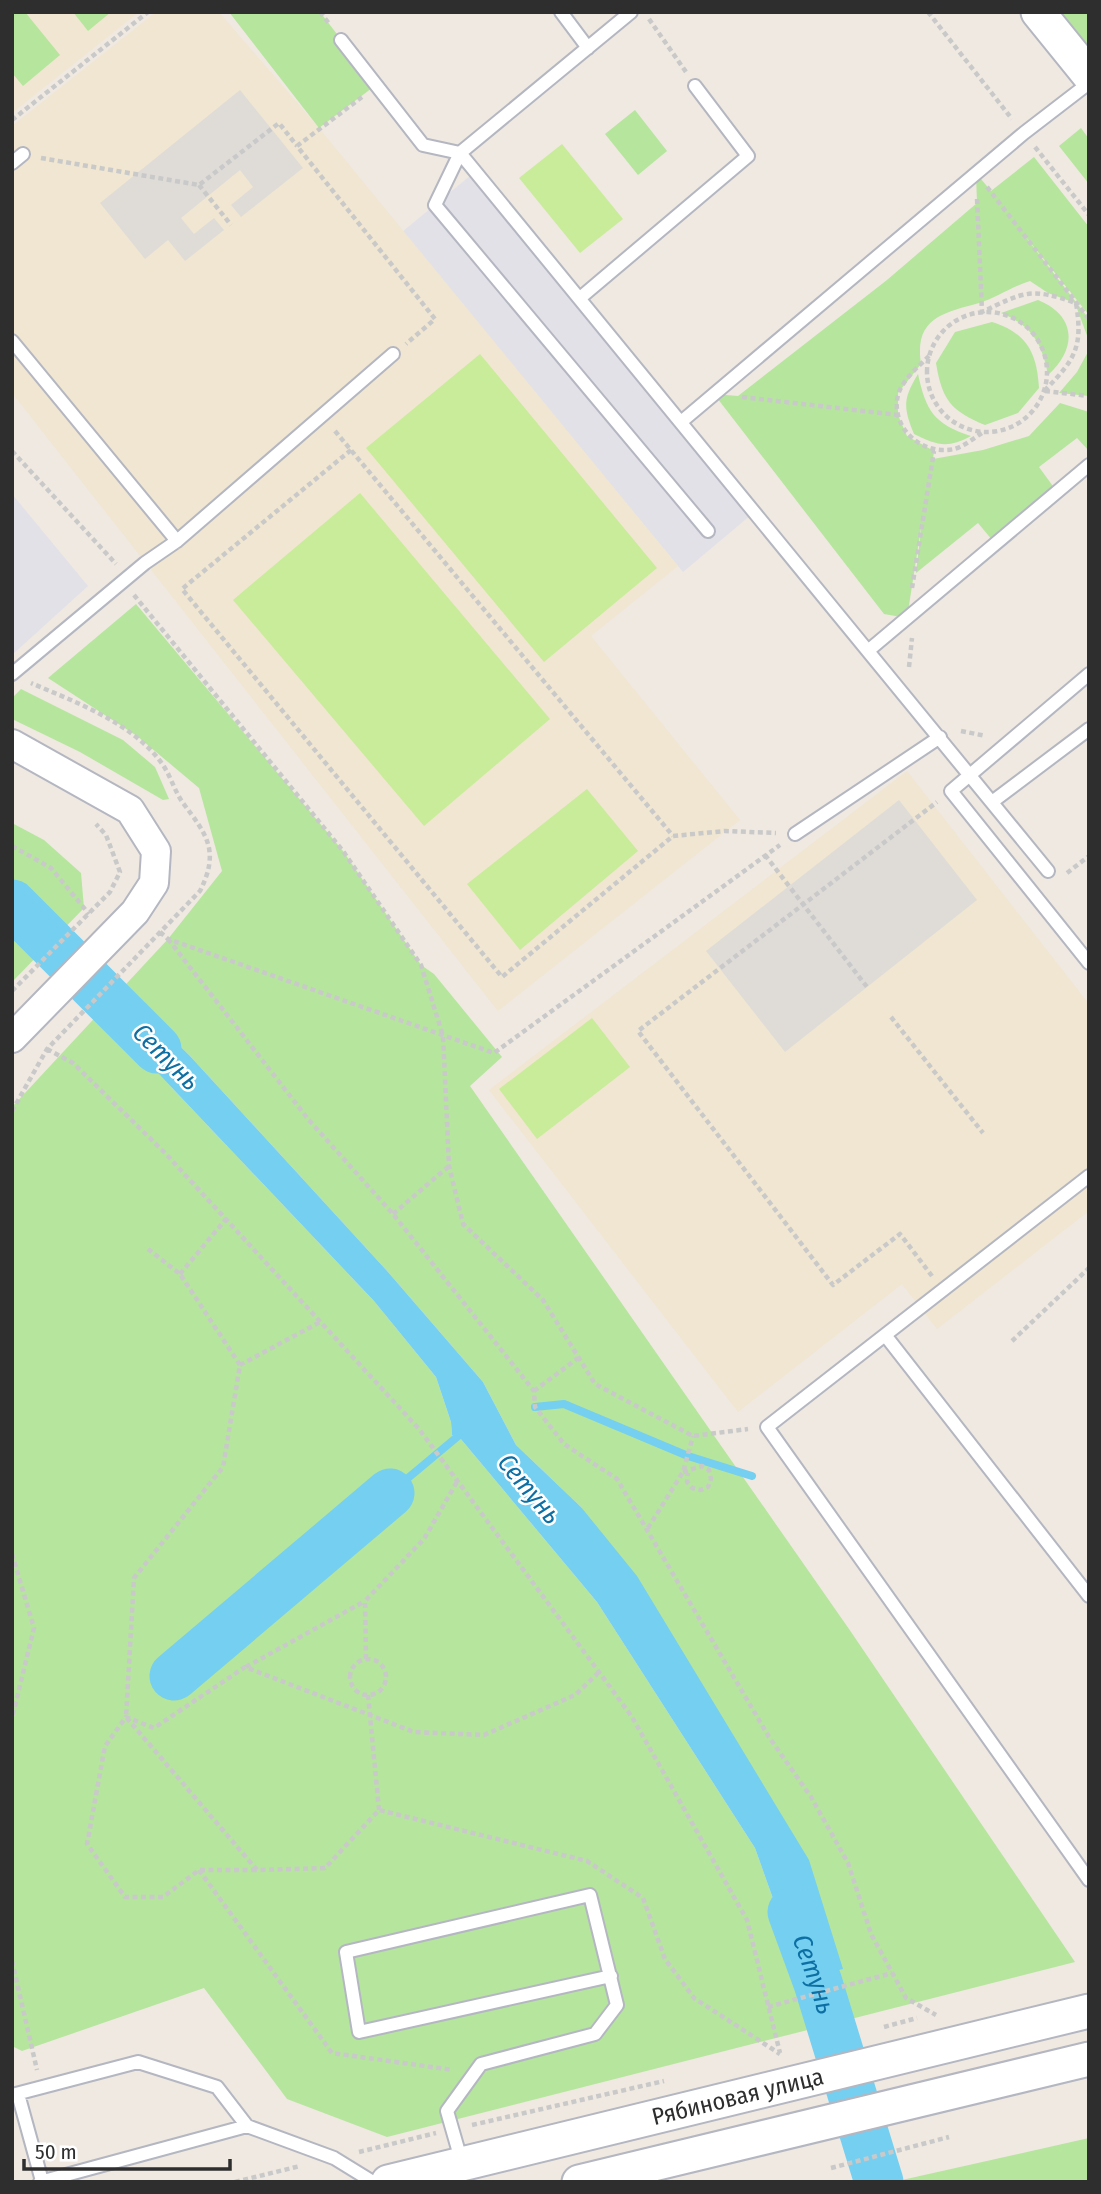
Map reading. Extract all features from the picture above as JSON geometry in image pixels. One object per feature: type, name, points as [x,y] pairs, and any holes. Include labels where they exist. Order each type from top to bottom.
[{"type":"main road","points":[[1038,12],[1089,75]]},
{"type":"main road","name":"Рябиновая улица","points":[[388,2182],[462,2164],[798,2066],[925,2051],[1089,2011]]},
{"type":"main road","name":"Рябиновая улица","points":[[579,2182],[1089,2059]]},
{"type":"street","points":[[12,744],[130,810],[156,851],[154,883],[135,912],[12,1038]]},
{"type":"lane","points":[[561,12],[588,48]]},
{"type":"lane","points":[[631,12],[460,153],[435,205],[708,530]]},
{"type":"lane","points":[[341,40],[423,145],[460,153],[1048,870]]},
{"type":"lane","points":[[681,422],[1024,133],[1089,83]]},
{"type":"lane","points":[[580,298],[748,156],[695,86]]},
{"type":"lane","points":[[12,163],[23,154]]},
{"type":"lane","points":[[12,341],[177,541]]},
{"type":"lane","points":[[17,677],[124,582],[177,541],[393,354]]},
{"type":"lane","points":[[869,650],[1089,465]]},
{"type":"lane","points":[[1089,674],[951,791],[1089,963]]},
{"type":"lane","points":[[992,802],[1089,729]]},
{"type":"lane","points":[[794,834],[940,737]]},
{"type":"lane","points":[[1089,1177],[766,1427],[1089,1880]]},
{"type":"lane","points":[[885,1335],[1089,1596]]},
{"type":"lane","points":[[462,2164],[447,2111],[481,2064],[595,2034],[617,2005],[611,1976],[590,1895],[346,1952],[359,2032],[611,1976]]},
{"type":"lane","points":[[247,2126],[41,2181],[15,2094],[138,2062],[217,2087],[247,2126],[334,2158],[373,2182]]},
{"type":"path","points":[[12,120],[148,12]]},
{"type":"path","points":[[928,12],[1089,215]]},
{"type":"path","points":[[656,30],[695,86]]},
{"type":"path","points":[[297,146],[359,99]]},
{"type":"path","points":[[199,185],[279,123],[435,319],[393,354]]},
{"type":"path","points":[[23,154],[199,185],[231,225]]},
{"type":"path","points":[[976,173],[1089,319]]},
{"type":"path","points":[[976,173],[982,312]]},
{"type":"path","points":[[983,432],[956,449],[933,451],[907,436],[898,415],[898,393],[929,356],[936,339],[949,325],[964,316],[982,312],[1022,292],[1048,293],[1076,303]]},
{"type":"path","points":[[929,356],[930,391],[938,407],[958,424],[983,432],[1003,431],[1021,422],[1036,409],[1045,391],[1070,365],[1081,334],[1076,303]]},
{"type":"path","points":[[982,312],[1001,313],[1019,320],[1034,333],[1047,362],[1045,391]]},
{"type":"path","points":[[1045,391],[1089,396]]},
{"type":"path","points":[[714,394],[898,415]]},
{"type":"path","points":[[323,417],[673,836]]},
{"type":"path","points":[[351,450],[182,589],[502,977],[673,836],[725,831],[794,834]]},
{"type":"path","points":[[12,451],[122,571],[124,582],[343,850],[421,965],[443,1036],[449,1166],[463,1224],[543,1300],[595,1384],[693,1436],[766,1427]]},
{"type":"path","points":[[907,618],[933,451]]},
{"type":"path","points":[[913,633],[908,665],[915,675]]},
{"type":"path","points":[[12,1111],[47,1049],[200,891],[209,872],[210,849],[202,826],[181,801],[163,765],[137,736],[17,677]]},
{"type":"path","points":[[954,723],[962,732],[988,736]]},
{"type":"path","points":[[933,804],[638,1031],[833,1285],[900,1234],[944,1291]]},
{"type":"path","points":[[13,990],[110,892],[120,872],[106,835],[90,818]]},
{"type":"path","points":[[168,939],[494,1053],[794,834]]},
{"type":"path","points":[[12,846],[51,868],[87,916]]},
{"type":"path","points":[[765,855],[867,987]]},
{"type":"path","points":[[160,932],[308,1119],[393,1214],[534,1391],[535,1407],[564,1444],[617,1479],[769,1737],[811,1797],[848,1863],[871,1934],[906,1998],[936,2015]]},
{"type":"path","points":[[891,1017],[983,1133]]},
{"type":"path","points":[[47,1049],[73,1063],[165,1153],[429,1443],[632,1717],[747,1920],[780,2054]]},
{"type":"path","points":[[393,1214],[449,1166]]},
{"type":"path","points":[[180,1274],[226,1219]]},
{"type":"path","points":[[148,1249],[180,1274],[240,1365],[223,1467],[134,1578],[126,1717],[105,1746],[87,1844],[125,1897],[163,1897],[199,1870],[325,1868],[379,1810],[368,1695]]},
{"type":"path","points":[[1012,1341],[1089,1268]]},
{"type":"path","points":[[240,1365],[320,1322]]},
{"type":"path","points":[[534,1391],[578,1357]]},
{"type":"path","points":[[648,1528],[685,1473],[693,1466],[702,1466],[709,1470],[711,1479],[708,1487],[701,1490],[692,1488],[687,1482],[685,1473],[693,1436]]},
{"type":"path","points":[[126,1717],[154,1728],[246,1667],[365,1601],[424,1539],[458,1480]]},
{"type":"path","points":[[12,1554],[34,1628],[12,1718]]},
{"type":"path","points":[[365,1601],[366,1659]]},
{"type":"path","points":[[366,1659],[381,1665],[385,1676],[379,1691],[368,1695],[357,1691],[350,1675],[355,1664],[366,1659]]},
{"type":"path","points":[[246,1667],[414,1732],[484,1735],[575,1695],[599,1672]]},
{"type":"path","points":[[126,1717],[257,1870]]},
{"type":"path","points":[[379,1810],[587,1861],[643,1898],[665,1959],[694,1997],[798,2066]]},
{"type":"path","points":[[199,1870],[332,2053],[474,2073]]},
{"type":"path","points":[[12,1961],[42,2088]]},
{"type":"path","points":[[768,2007],[893,1973]]},
{"type":"path","points":[[767,2057],[780,2054]]},
{"type":"path","points":[[235,2182],[675,2078]]},
{"type":"path","points":[[831,2168],[949,2137]]},
{"type":"shaded area","points":[[12,12],[139,12],[12,113]]},
{"type":"shaded area","points":[[156,12],[219,12],[319,128],[678,566],[591,636],[740,820],[498,1011],[12,393],[12,126]]},
{"type":"shaded area","points":[[240,90],[303,168],[241,217],[231,205],[253,187],[240,170],[181,218],[194,234],[214,218],[224,230],[185,261],[168,240],[145,259],[100,203]]},
{"type":"shaded area","points":[[471,175],[751,515],[683,572],[402,232]]},
{"type":"shaded area","points":[[12,494],[88,586],[12,655]]},
{"type":"shaded area","points":[[907,771],[1089,1004],[1089,1211],[937,1329],[902,1284],[738,1412],[489,1090]]},
{"type":"shaded area","points":[[899,800],[977,900],[785,1052],[706,951]]},
{"type":"green space","points":[[12,12],[25,12],[60,55],[23,86],[12,73]]},
{"type":"green space","points":[[73,12],[111,12],[88,31]]},
{"type":"green space","points":[[229,12],[320,12],[376,85],[319,128]]},
{"type":"green space","points":[[1060,12],[1089,12],[1089,48]]},
{"type":"green space","points":[[635,110],[667,151],[638,175],[605,134]]},
{"type":"green space","points":[[1081,128],[1089,139],[1089,184],[1059,146]]},
{"type":"green space","points":[[562,144],[623,219],[580,253],[519,178]]},
{"type":"green space","points":[[1034,157],[1089,227],[1089,315],[1021,231],[1089,319],[1089,341],[1075,303],[1048,293],[1030,281],[985,301],[954,310],[934,320],[922,336],[921,364],[898,393],[898,415],[907,436],[934,451],[933,459],[983,450],[1029,436],[1060,403],[1089,412],[1089,451],[1077,438],[1039,467],[1055,489],[993,541],[978,523],[916,573],[922,522],[907,618],[884,614],[714,394],[738,396],[887,280],[977,203],[976,173],[991,191]]},
{"type":"green space","points":[[1038,300],[1060,315],[1069,334],[1064,355],[1048,375],[1034,337],[1021,324],[1001,313]]},
{"type":"green space","points":[[992,322],[1014,332],[1028,346],[1036,364],[1039,388],[1018,413],[985,425],[964,415],[950,403],[941,386],[936,363],[955,332]]},
{"type":"green space","points":[[1089,350],[1089,396],[1059,393],[1077,372]]},
{"type":"green space","points":[[480,354],[657,568],[544,662],[366,448]]},
{"type":"green space","points":[[918,374],[924,398],[934,414],[948,426],[971,436],[955,443],[942,444],[914,434],[906,403],[909,390]]},
{"type":"green space","points":[[360,493],[550,719],[424,826],[233,600]]},
{"type":"green space","points":[[136,604],[343,851],[421,965],[434,974],[502,1057],[470,1086],[849,1629],[1075,1962],[387,2137],[287,2099],[204,1988],[22,2051],[12,2046],[12,1107],[168,939],[222,871],[199,788],[137,736],[48,678]],"holes":[[[121,990],[190,1056],[388,1272],[483,1382],[516,1445],[581,1507],[842,1969],[802,1980],[755,1848],[597,1602],[460,1438],[452,1435],[451,1422],[436,1377],[374,1301],[139,1053],[96,1018]]]},
{"type":"green space","points":[[21,689],[123,740],[155,767],[169,799],[163,800],[80,752],[12,719],[12,698]]},
{"type":"green space","points":[[587,789],[638,851],[520,950],[467,884]]},
{"type":"green space","points":[[12,823],[44,840],[81,873],[84,908],[12,982]]},
{"type":"green space","points":[[592,1018],[630,1067],[537,1139],[499,1089]]},
{"type":"green space","points":[[1089,2138],[1089,2182],[893,2182]]},
{"type":"water","points":[[122,990],[190,1056],[388,1272],[483,1382],[516,1445],[581,1507],[637,1576],[809,1860],[843,1969],[802,1980],[755,1848],[597,1602],[460,1438],[452,1435],[451,1422],[436,1377],[374,1301],[139,1053],[96,1018]]},
{"type":"waterway","name":"Сетунь","points":[[12,904],[157,1049]]},
{"type":"waterway","points":[[535,1407],[564,1404],[688,1456],[752,1476]]},
{"type":"waterway","points":[[390,1493],[463,1432]]},
{"type":"waterway","points":[[174,1676],[390,1493]]},
{"type":"waterway","name":"Сетунь","points":[[792,1912],[818,1983],[879,2182]]}]
